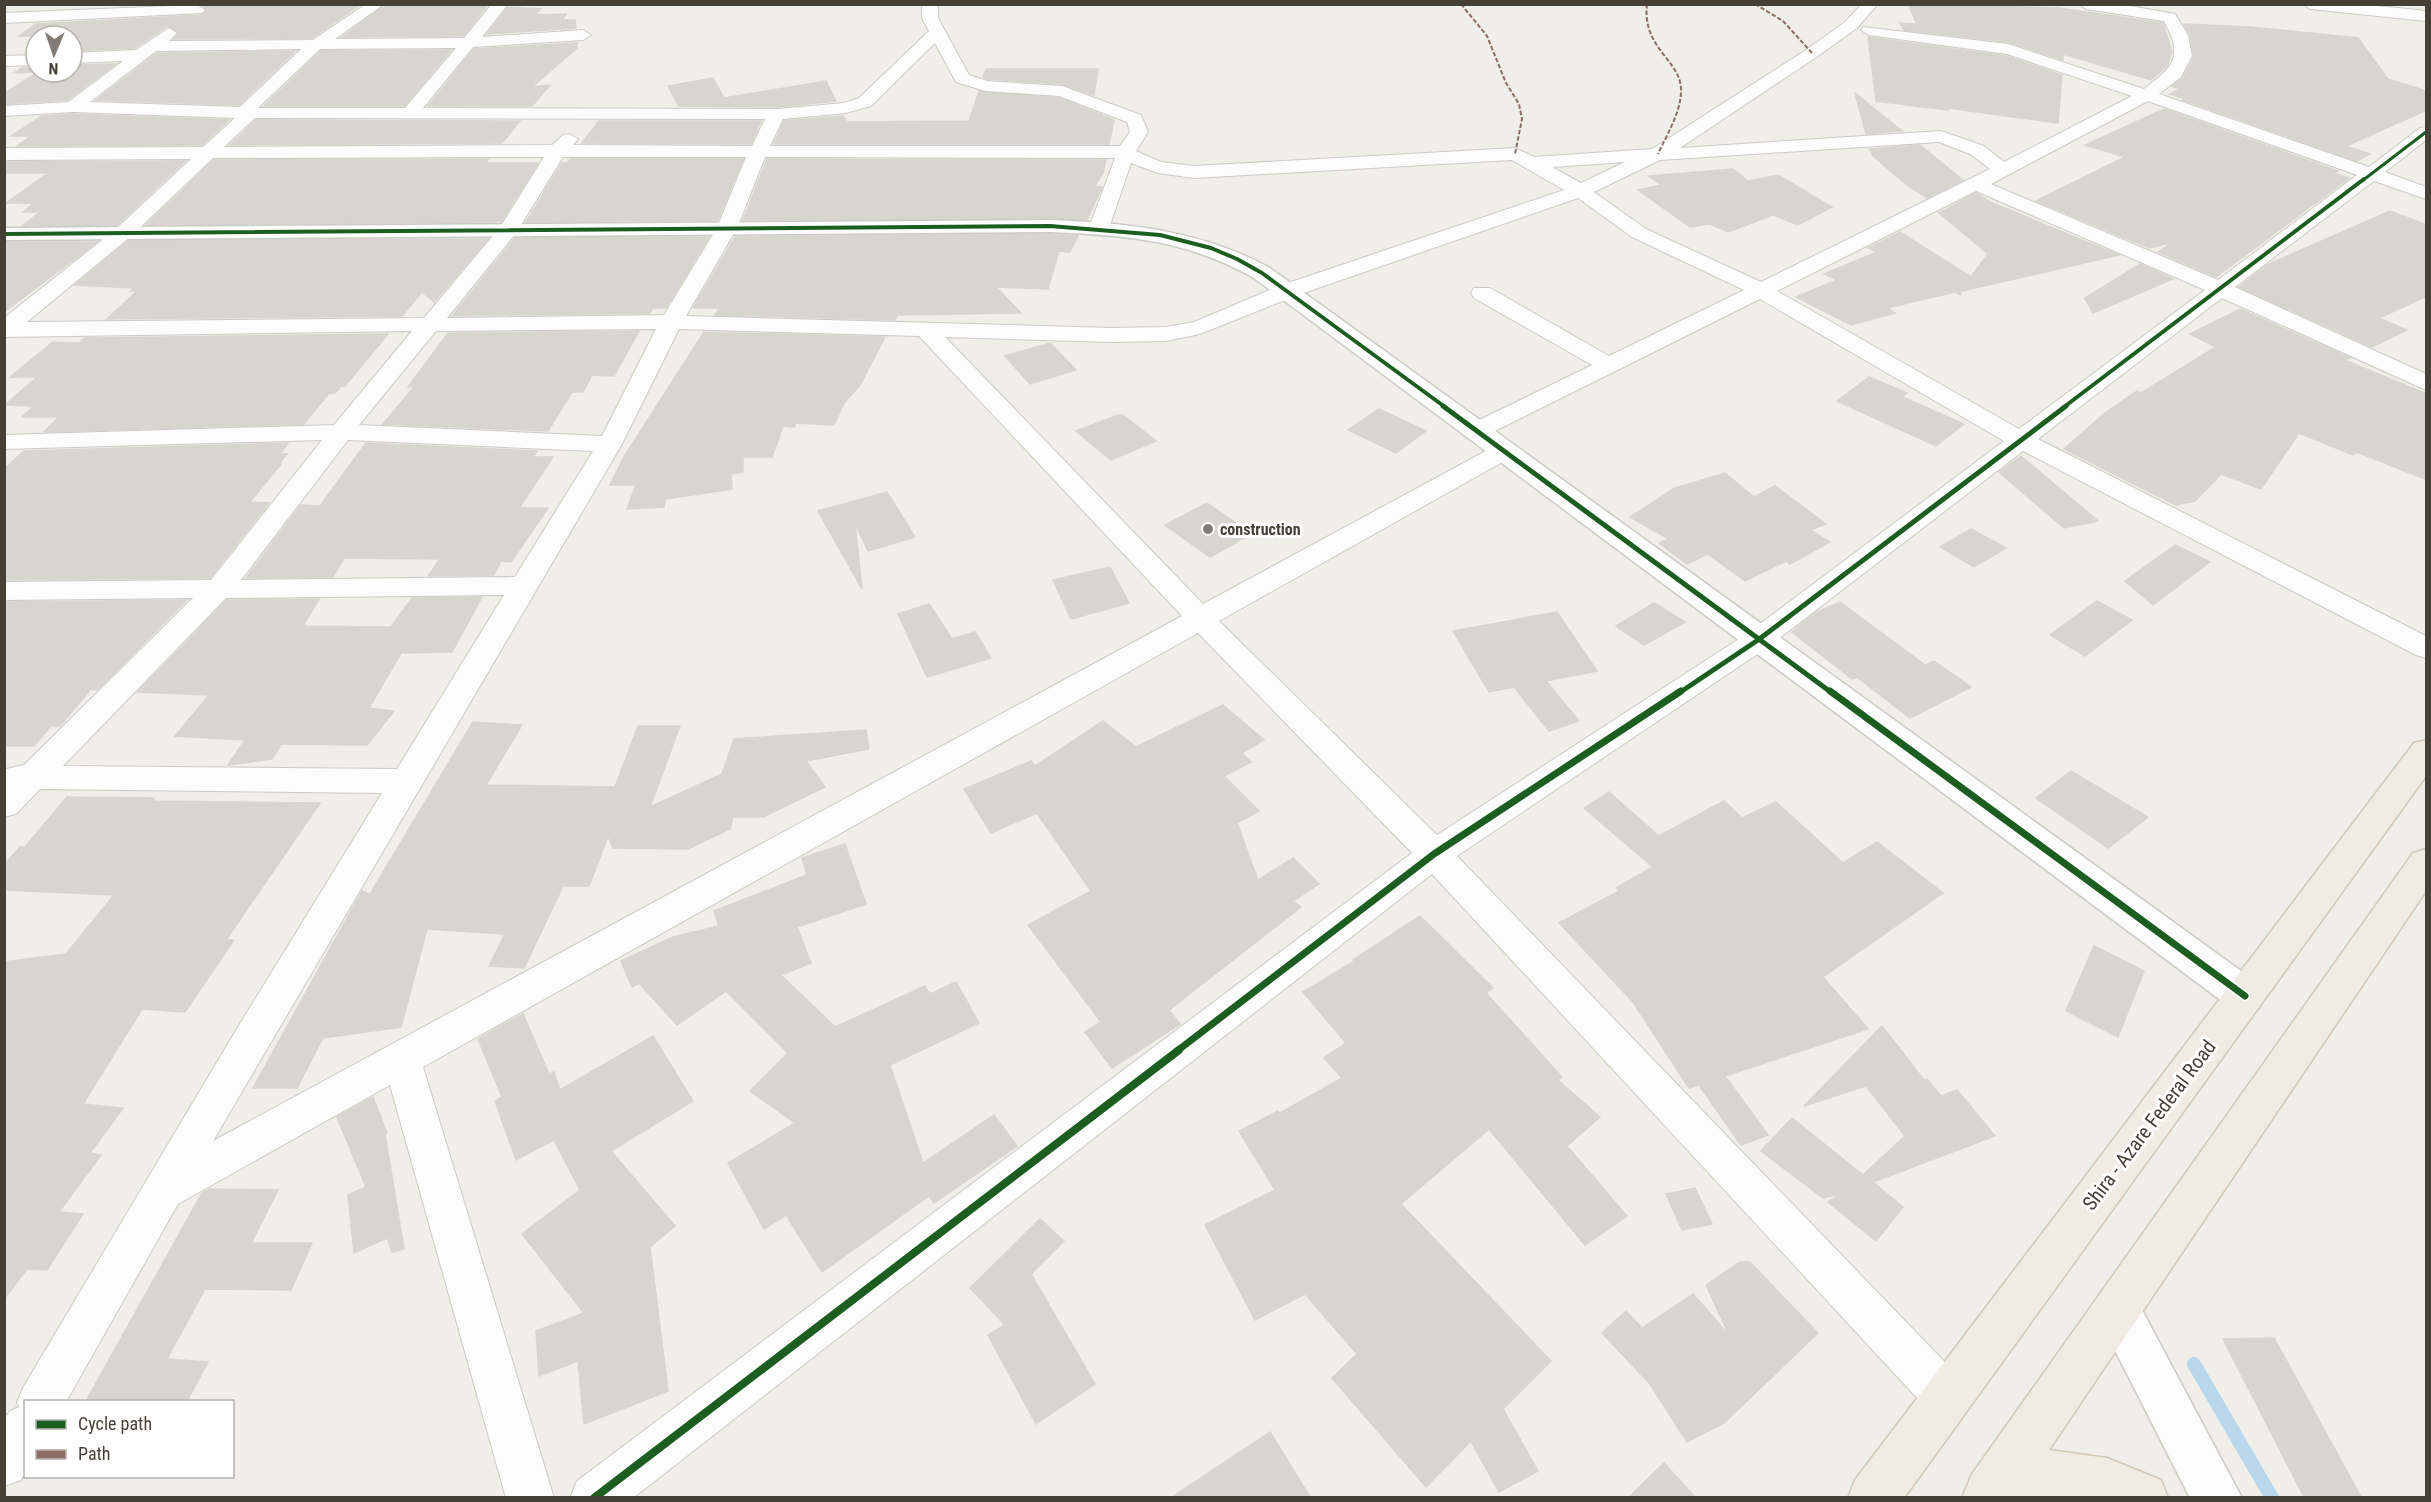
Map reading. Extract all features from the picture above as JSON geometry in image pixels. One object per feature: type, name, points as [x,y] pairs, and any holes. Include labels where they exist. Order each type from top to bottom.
[{"type":"main road","name":"Shira - Azare Federal Road","points":[[1873,1497],[2427,752]]},
{"type":"main road","points":[[1989,1495],[2427,863]]},
{"type":"main road","points":[[1989,1495],[2047,1475],[2107,1483],[2144,1497]]},
{"type":"street","points":[[12,35],[48,4]]},
{"type":"street","points":[[250,113],[249,106],[314,46],[377,4]]},
{"type":"street","points":[[410,113],[466,43],[501,4]]},
{"type":"street","points":[[930,4],[930,18],[962,78],[985,86],[1062,91],[1135,119],[1139,132],[1126,152],[1099,228]]},
{"type":"street","points":[[5,329],[671,322],[1112,335],[1166,334],[1200,327],[1287,291],[1580,191],[1658,154],[1812,53],[1851,25],[1871,4]]},
{"type":"street","points":[[1476,431],[1610,366],[1758,289],[1976,184],[2145,96],[2175,73],[2184,56],[2180,35],[2170,17],[2086,4]]},
{"type":"street","points":[[2310,4],[2368,8],[2427,16]]},
{"type":"street","points":[[4,18],[201,7]]},
{"type":"street","points":[[73,107],[201,7]]},
{"type":"street","points":[[1869,30],[2008,49],[2427,193]]},
{"type":"street","points":[[4,111],[73,107],[250,113],[777,114],[846,108],[866,102],[937,32]]},
{"type":"street","points":[[84,57],[147,51],[466,43],[583,35]]},
{"type":"street","points":[[4,61],[24,60]]},
{"type":"street","points":[[5,329],[123,233],[250,113]]},
{"type":"street","points":[[4,805],[17,777],[217,591],[341,432],[508,230],[556,151],[597,113]]},
{"type":"street","points":[[41,1400],[163,1190],[610,444],[671,322],[727,228],[757,153],[777,114]]},
{"type":"street","points":[[594,1497],[1434,854],[1758,640],[2427,132]]},
{"type":"street","points":[[1532,163],[1941,136],[1977,150],[2002,170]]},
{"type":"street","points":[[4,154],[556,151],[1126,152],[1136,160],[1167,170],[1194,172],[1515,154],[1580,191],[1639,233],[1758,289],[2020,440],[2427,648]]},
{"type":"street","points":[[1976,184],[2219,288],[2427,382]]},
{"type":"street","points":[[4,234],[727,228],[1099,228],[1158,234],[1201,243],[1235,256],[1287,291],[1758,640],[2246,996]]},
{"type":"street","points":[[1482,293],[1610,366]]},
{"type":"street","points":[[925,329],[1201,619],[1434,854],[1947,1397]]},
{"type":"street","points":[[4,442],[341,432],[610,444]]},
{"type":"street","points":[[163,1190],[402,1061],[1504,452]]},
{"type":"street","points":[[4,591],[217,591],[525,586]]},
{"type":"street","points":[[17,777],[407,781]]},
{"type":"street","points":[[402,1061],[530,1497]]},
{"type":"street","points":[[2117,1309],[2217,1497]]},
{"type":"street","points":[[4,1463],[24,1430]]},
{"type":"building","points":[[200,4],[361,4],[312,38],[174,39],[179,33],[168,26],[135,48],[84,50],[84,24],[36,24],[202,15],[207,10]]},
{"type":"building","points":[[386,4],[487,6],[463,36],[342,37]]},
{"type":"building","points":[[1908,4],[2059,8],[2163,23],[2172,52],[2167,66],[2151,80],[2063,54],[2063,60],[2008,42],[1904,30],[1900,23],[1917,24]]},
{"type":"building","points":[[508,7],[541,9],[535,15],[566,14],[562,20],[575,20],[576,28],[487,34]]},
{"type":"building","points":[[2184,24],[2251,27],[2358,38],[2388,79],[2427,91],[2427,110],[2346,146],[2370,154],[2357,161],[2183,100],[2186,99],[2170,94],[2180,89],[2172,86],[2183,78],[2194,57],[2190,35]]},
{"type":"building","points":[[1868,37],[2006,56],[2062,75],[2058,123],[1876,101]]},
{"type":"building","points":[[577,43],[577,48],[532,87],[550,85],[532,106],[428,106],[474,49]]},
{"type":"building","points":[[451,50],[404,106],[264,106],[321,51]]},
{"type":"building","points":[[295,51],[239,105],[96,100],[157,53]]},
{"type":"building","points":[[116,64],[67,100],[4,104],[4,94],[24,81],[24,84],[84,84],[84,65]]},
{"type":"building","points":[[24,68],[24,73],[14,73]]},
{"type":"building","points":[[986,69],[1098,69],[1094,95],[1062,84],[987,79],[983,77]]},
{"type":"building","points":[[713,78],[724,98],[826,81],[836,101],[777,107],[679,106],[668,86]]},
{"type":"building","points":[[979,91],[1059,98],[1114,120],[1109,144],[774,144],[784,121],[843,116],[847,122],[969,121]]},
{"type":"building","points":[[1855,93],[1902,131],[1866,134]]},
{"type":"building","points":[[2164,109],[2338,171],[2333,173],[2349,178],[2216,277],[2158,252],[2174,242],[2149,248],[2036,201],[2125,157],[2085,145]]},
{"type":"building","points":[[73,114],[229,120],[202,145],[17,146],[31,136],[11,136],[42,116]]},
{"type":"building","points":[[256,120],[520,121],[502,143],[230,145]]},
{"type":"building","points":[[599,121],[761,121],[751,144],[582,143]]},
{"type":"building","points":[[1920,145],[1963,180],[1927,198],[1908,186],[1872,155],[1870,149]]},
{"type":"building","points":[[488,159],[486,163],[538,163],[501,222],[146,225],[214,160]]},
{"type":"building","points":[[570,159],[743,159],[718,220],[526,222],[562,163],[567,163]]},
{"type":"building","points":[[767,159],[1106,160],[1103,173],[1095,186],[1102,187],[1087,220],[743,220]]},
{"type":"building","points":[[185,161],[117,225],[22,226],[40,212],[23,212],[34,203],[6,203],[48,173],[4,173],[4,162]]},
{"type":"building","points":[[1733,169],[1748,181],[1778,175],[1832,207],[1798,225],[1773,215],[1728,232],[1710,224],[1690,227],[1638,190],[1662,185],[1648,176]]},
{"type":"building","points":[[1976,193],[1990,202],[2119,255],[1962,291],[1960,295],[1955,292],[1887,308],[1895,313],[1851,325],[1796,297],[1837,280],[1824,274],[1877,252],[1868,248],[1900,232],[1971,277],[1988,254],[1939,213]]},
{"type":"building","points":[[2390,211],[2427,225],[2427,296],[2379,318],[2407,330],[2372,347],[2239,287],[2267,265]]},
{"type":"building","points":[[1050,234],[1078,236],[1070,252],[1059,251],[1048,289],[996,287],[1021,313],[897,315],[895,320],[715,315],[719,308],[693,308],[735,237]]},
{"type":"building","points":[[709,237],[666,308],[653,308],[650,313],[452,316],[515,238]]},
{"type":"building","points":[[488,239],[434,302],[422,292],[402,316],[107,319],[137,291],[131,291],[135,288],[75,285],[128,241]]},
{"type":"building","points":[[4,242],[97,242],[4,312]]},
{"type":"building","points":[[2140,264],[2173,279],[2093,313],[2085,298]]},
{"type":"building","points":[[2240,309],[2350,358],[2344,360],[2427,394],[2427,480],[2357,452],[2353,455],[2299,433],[2261,489],[2221,474],[2195,501],[2176,505],[2064,449],[2106,412],[2137,391],[2141,393],[2216,347],[2190,334]]},
{"type":"building","points":[[639,331],[614,376],[592,375],[583,392],[572,392],[548,431],[383,424],[414,387],[408,387],[448,333]]},
{"type":"building","points":[[704,332],[885,337],[860,385],[844,403],[834,425],[796,423],[794,427],[783,426],[772,457],[743,457],[743,472],[731,474],[732,489],[666,499],[664,507],[627,509],[636,485],[610,485],[625,455]]},
{"type":"building","points":[[388,334],[345,386],[341,386],[335,393],[329,393],[304,424],[44,432],[59,417],[22,417],[34,406],[5,405],[37,377],[10,377],[53,342],[79,343],[85,338]]},
{"type":"building","points":[[1050,343],[1076,370],[1030,384],[1005,356]]},
{"type":"building","points":[[1869,377],[1907,393],[1902,397],[1964,424],[1936,446],[1837,401]]},
{"type":"building","points":[[1379,409],[1426,431],[1396,453],[1348,430]]},
{"type":"building","points":[[1123,415],[1156,441],[1111,460],[1076,431]]},
{"type":"building","points":[[288,443],[280,454],[287,454],[279,464],[281,464],[250,502],[269,503],[210,578],[4,580],[4,469],[24,451]]},
{"type":"building","points":[[366,443],[537,451],[533,457],[553,457],[519,508],[548,508],[511,562],[501,561],[494,575],[428,576],[440,559],[344,558],[333,577],[246,578],[301,505],[320,506]]},
{"type":"building","points":[[2021,456],[2098,521],[2064,528],[1999,472]]},
{"type":"building","points":[[1725,473],[1754,497],[1775,486],[1826,524],[1810,530],[1830,542],[1790,564],[1786,561],[1745,581],[1708,554],[1687,564],[1659,543],[1669,539],[1630,517],[1675,488]]},
{"type":"building","points":[[887,492],[915,537],[868,551],[855,523],[862,589],[818,511]]},
{"type":"building","name":"construction","points":[[1207,503],[1251,534],[1210,557],[1165,525]]},
{"type":"building","points":[[1971,529],[2006,548],[1974,567],[1940,547]]},
{"type":"building","points":[[2175,545],[2210,562],[2153,605],[2125,581]]},
{"type":"building","points":[[1110,567],[1129,603],[1071,619],[1053,580]]},
{"type":"building","points":[[482,597],[452,652],[401,653],[369,708],[394,711],[367,745],[281,744],[272,759],[228,765],[245,740],[175,736],[209,695],[138,692],[227,600],[319,599],[303,626],[391,627],[412,598]]},
{"type":"building","points":[[187,600],[97,690],[91,689],[60,726],[51,726],[34,746],[4,746],[4,602]]},
{"type":"building","points":[[2097,601],[2132,620],[2085,656],[2050,635]]},
{"type":"building","points":[[1840,602],[1925,665],[1934,661],[1971,687],[1910,718],[1857,677],[1852,679],[1792,632],[1815,613]]},
{"type":"building","points":[[1654,603],[1685,622],[1644,645],[1616,626]]},
{"type":"building","points":[[929,604],[952,639],[975,632],[991,658],[927,677],[898,614]]},
{"type":"building","points":[[1557,612],[1597,671],[1546,681],[1579,721],[1549,731],[1514,687],[1489,692],[1453,631]]},
{"type":"building","points":[[1223,705],[1264,740],[1242,753],[1251,762],[1224,776],[1259,811],[1237,823],[1258,880],[1293,858],[1319,884],[1293,901],[1301,907],[1169,1010],[1180,1024],[1112,1068],[1085,1032],[1101,1022],[1028,925],[1091,891],[1037,813],[991,833],[964,789],[1031,761],[1035,766],[1103,721],[1136,747]]},
{"type":"building","points":[[473,722],[522,725],[486,785],[615,787],[638,726],[680,726],[650,807],[722,774],[734,739],[866,730],[869,749],[806,761],[825,787],[763,817],[733,817],[730,829],[688,849],[613,848],[608,836],[589,886],[563,886],[524,968],[489,966],[505,934],[427,929],[401,1027],[323,1038],[297,1088],[253,1088],[362,891],[370,894]]},
{"type":"building","points":[[2071,771],[2148,817],[2108,848],[2036,798]]},
{"type":"building","points":[[1609,792],[1659,836],[1724,801],[1742,818],[1776,802],[1843,863],[1877,842],[1943,893],[1823,977],[1868,1029],[1725,1076],[1768,1135],[1741,1145],[1699,1085],[1689,1088],[1633,1002],[1559,923],[1619,891],[1616,888],[1653,867],[1584,808]]},
{"type":"building","points":[[67,797],[154,798],[154,801],[320,803],[226,940],[234,940],[185,1012],[142,1009],[83,1104],[123,1108],[90,1153],[101,1155],[59,1212],[83,1214],[47,1270],[27,1269],[4,1299],[4,962],[66,954],[114,895],[4,890],[4,865],[20,847],[25,847]]},
{"type":"building","points":[[845,844],[866,904],[797,927],[811,963],[781,975],[835,1027],[925,986],[930,994],[956,982],[979,1023],[890,1065],[923,1163],[994,1115],[1017,1146],[934,1203],[929,1196],[822,1272],[786,1215],[764,1229],[728,1163],[795,1123],[750,1091],[788,1053],[726,991],[677,1025],[639,983],[632,987],[621,961],[673,937],[719,926],[714,911],[807,875],[802,858]]},
{"type":"building","points":[[1420,916],[1493,988],[1486,993],[1562,1077],[1558,1080],[1600,1117],[1567,1146],[1627,1216],[1585,1245],[1489,1129],[1401,1204],[1551,1361],[1503,1409],[1538,1471],[1499,1492],[1471,1441],[1426,1487],[1332,1378],[1357,1354],[1305,1294],[1255,1320],[1205,1225],[1275,1190],[1239,1131],[1278,1111],[1280,1113],[1342,1078],[1324,1058],[1346,1043],[1303,992],[1355,961],[1353,960]]},
{"type":"building","points":[[2094,946],[2144,971],[2118,1037],[2066,1011]]},
{"type":"building","points":[[523,1014],[549,1074],[554,1072],[560,1090],[653,1036],[693,1101],[611,1151],[675,1226],[650,1247],[668,1391],[584,1424],[578,1361],[539,1376],[536,1331],[584,1313],[522,1234],[580,1190],[554,1140],[516,1160],[495,1101],[502,1097],[478,1039]]},
{"type":"building","points":[[1882,1026],[1924,1080],[1927,1079],[1941,1096],[1957,1090],[1995,1136],[1873,1182],[1903,1207],[1876,1241],[1828,1202],[1841,1194],[1823,1198],[1761,1151],[1792,1118],[1863,1175],[1905,1136],[1866,1086],[1804,1106]]},
{"type":"building","points":[[373,1097],[387,1133],[385,1134],[404,1249],[392,1252],[387,1238],[354,1253],[348,1195],[366,1187],[337,1117]]},
{"type":"building","points":[[1695,1188],[1712,1224],[1682,1230],[1666,1194]]},
{"type":"building","points":[[210,1189],[278,1190],[251,1243],[312,1243],[291,1290],[205,1289],[167,1359],[208,1362],[188,1400],[87,1400],[202,1193]]},
{"type":"building","points":[[1040,1219],[1064,1241],[1031,1274],[1095,1384],[1036,1424],[988,1335],[1005,1325],[970,1288]]},
{"type":"building","points":[[1740,1262],[1750,1262],[1818,1333],[1724,1423],[1687,1442],[1650,1384],[1602,1333],[1626,1311],[1642,1328],[1693,1294],[1729,1335],[1706,1285]]},
{"type":"building","points":[[2274,1338],[2361,1497],[2304,1497],[2223,1339]]},
{"type":"building","points":[[1270,1432],[1310,1497],[1172,1497]]},
{"type":"building","points":[[1664,1463],[1695,1497],[1629,1497]]},
{"type":"waterway","points":[[2194,1364],[2272,1498]]},
{"type":"marked path","points":[[1461,4],[1487,36],[1506,83],[1519,104],[1522,119],[1515,154]]},
{"type":"marked path","points":[[1647,4],[1646,20],[1651,36],[1663,58],[1677,75],[1681,88],[1675,117],[1658,154]]},
{"type":"marked path","points":[[1755,4],[1783,21],[1812,53]]},
{"type":"cycle path","points":[[594,1498],[1434,854],[1758,640],[2426,132]]},
{"type":"cycle path","points":[[4,234],[1050,226],[1133,231],[1186,240],[1211,248],[1262,273],[2245,996]]},
{"type":"place","name":"construction","points":[[1208,529]]}]
